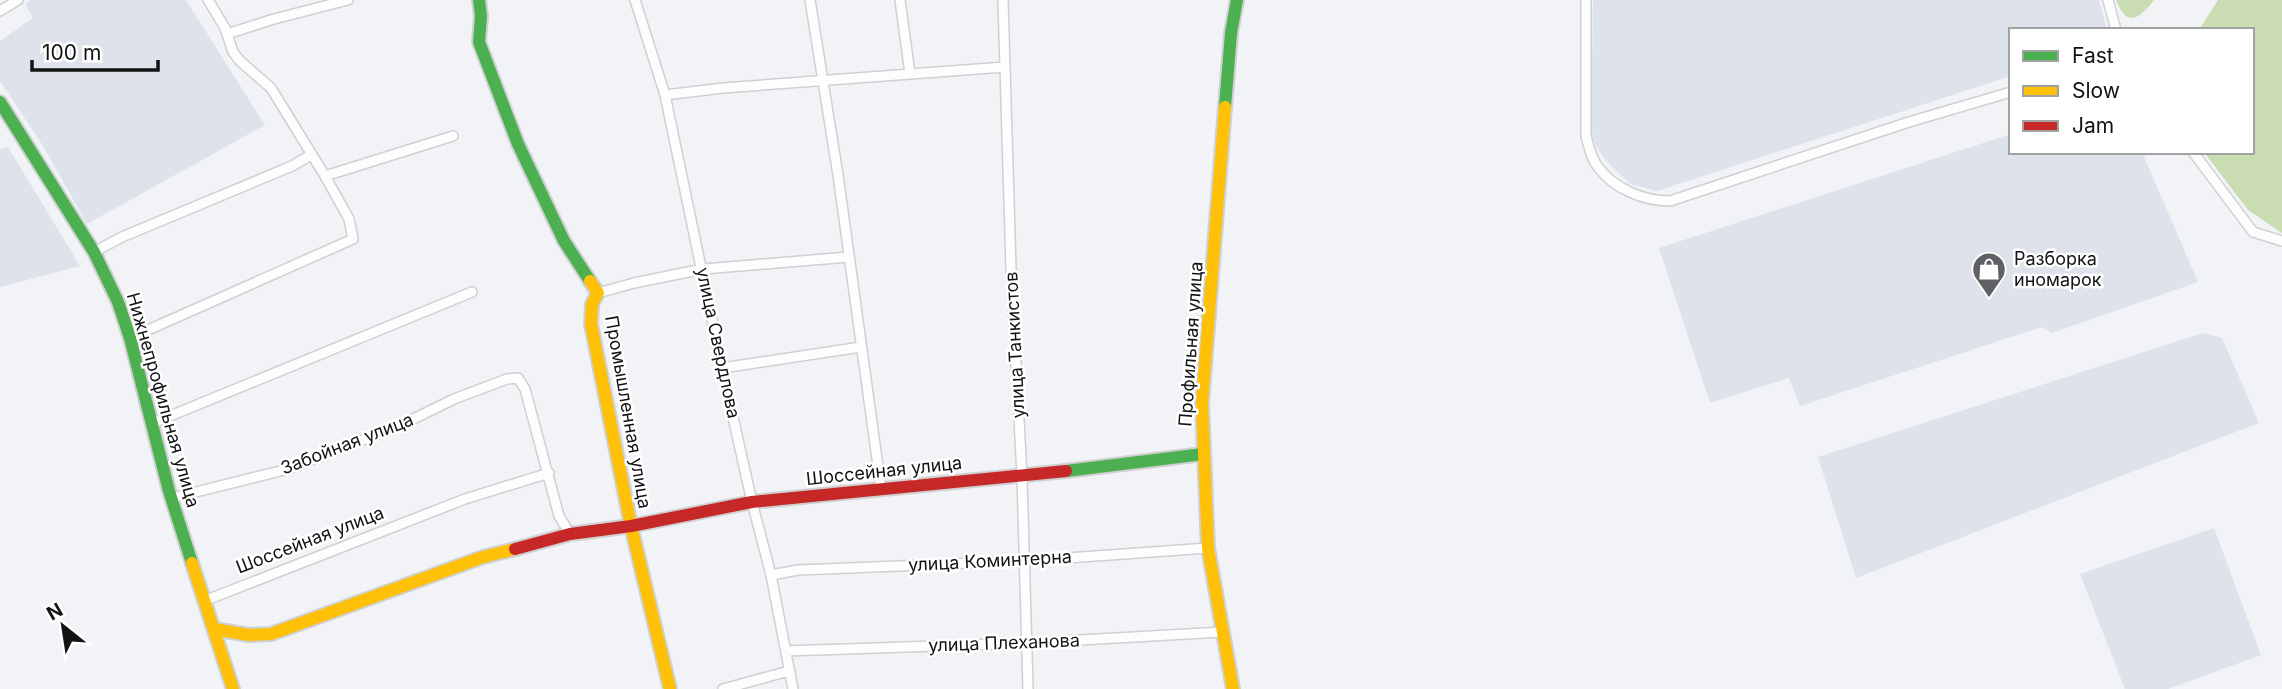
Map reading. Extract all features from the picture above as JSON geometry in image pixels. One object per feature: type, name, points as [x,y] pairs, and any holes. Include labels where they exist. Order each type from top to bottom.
[{"type":"street","points":[[0,10],[18,0]]},
{"type":"street","points":[[130,338],[353,239],[349,219],[271,88],[233,52],[227,34],[208,0]]},
{"type":"street","points":[[227,34],[348,0]]},
{"type":"street","name":"Промышленная улица","points":[[479,0],[482,12],[479,42],[518,144],[564,241],[598,293],[592,304],[591,324],[631,526],[670,689]]},
{"type":"street","name":"улица Свердлова","points":[[635,0],[665,95],[722,368],[771,575],[793,689]]},
{"type":"street","points":[[810,0],[881,488]]},
{"type":"street","points":[[900,0],[910,74]]},
{"type":"street","name":"улица Танкистов","points":[[1003,0],[1011,268],[1023,476],[1028,689]]},
{"type":"street","name":"Профильная улица","points":[[1233,689],[1208,548],[1203,391],[1231,33],[1237,0]]},
{"type":"street","points":[[1586,0],[1586,136],[1592,156],[1599,169],[1614,182],[1652,201],[1670,201],[1909,122],[2009,93]]},
{"type":"street","points":[[2108,0],[2115,28]]},
{"type":"street","points":[[665,95],[723,88],[1005,67]]},
{"type":"street","name":"Нижнепрофильная улица","points":[[0,102],[94,252],[111,284],[130,338],[172,498],[233,689]]},
{"type":"street","points":[[324,176],[453,135]]},
{"type":"street","points":[[2194,154],[2253,232],[2282,241]]},
{"type":"street","points":[[94,252],[122,237],[292,166],[311,155]]},
{"type":"street","points":[[598,293],[703,269],[849,257]]},
{"type":"street","points":[[153,424],[472,292]]},
{"type":"street","points":[[722,368],[861,347]]},
{"type":"street","name":"Забойная улица","points":[[172,498],[288,469],[397,427],[454,399],[507,379],[518,378],[525,389],[549,472]]},
{"type":"street","name":"Шоссейная улица","points":[[214,629],[257,636],[271,634],[490,555],[570,534],[631,526],[752,502],[1023,476],[1203,454]]},
{"type":"street","points":[[549,472],[559,516],[570,534]]},
{"type":"street","name":"Шоссейная улица","points":[[204,601],[465,499],[549,472]]},
{"type":"street","name":"улица Коминтерна","points":[[771,575],[798,569],[1025,561],[1208,548]]},
{"type":"street","name":"улица Плеханова","points":[[786,651],[1027,643],[1222,632]]},
{"type":"street","points":[[723,689],[789,671]]},
{"type":"shaded area","points":[[31,0],[186,0],[265,125],[87,224],[43,146],[0,81],[0,41],[33,18],[25,4]]},
{"type":"shaded area","points":[[1593,0],[2099,0],[2106,28],[2009,28],[2009,77],[1657,191],[1630,184],[1607,162],[1595,144],[1591,128]]},
{"type":"shaded area","points":[[2009,135],[2009,154],[2143,154],[2198,282],[2052,333],[2042,327],[1800,406],[1789,378],[1710,403],[1659,248]]},
{"type":"shaded area","points":[[8,147],[80,266],[0,287],[0,149]]},
{"type":"shaded area","points":[[2203,333],[2222,338],[2259,423],[1856,578],[1818,457]]},
{"type":"shaded area","points":[[2214,528],[2261,655],[2168,689],[2125,689],[2080,574]]},
{"type":"green space","points":[[2116,0],[2154,0],[2144,12],[2134,18],[2125,15]]},
{"type":"green space","points":[[2218,0],[2282,0],[2282,233],[2248,210],[2206,154],[2254,154],[2254,28],[2200,28]]},
{"type":"traffic: fast","points":[[479,0],[479,42],[518,144],[564,241],[590,281]]},
{"type":"traffic: fast","points":[[1225,107],[1231,33],[1237,0]]},
{"type":"traffic: fast","points":[[0,102],[94,252],[118,302],[130,338],[169,491],[192,563]]},
{"type":"traffic: fast","points":[[1066,471],[1203,454]]},
{"type":"traffic: slow","points":[[1225,107],[1202,403],[1208,548],[1233,689]]},
{"type":"traffic: slow","points":[[590,281],[598,293],[592,304],[591,324],[631,526],[670,689]]},
{"type":"traffic: slow","points":[[214,629],[249,635],[271,634],[483,557],[515,549]]},
{"type":"traffic: slow","points":[[192,563],[233,689]]},
{"type":"traffic: jam","points":[[515,549],[570,534],[631,526],[752,502],[1066,471]]},
{"type":"place","name":"Разборка иномарок","points":[[1989,299]]}]
